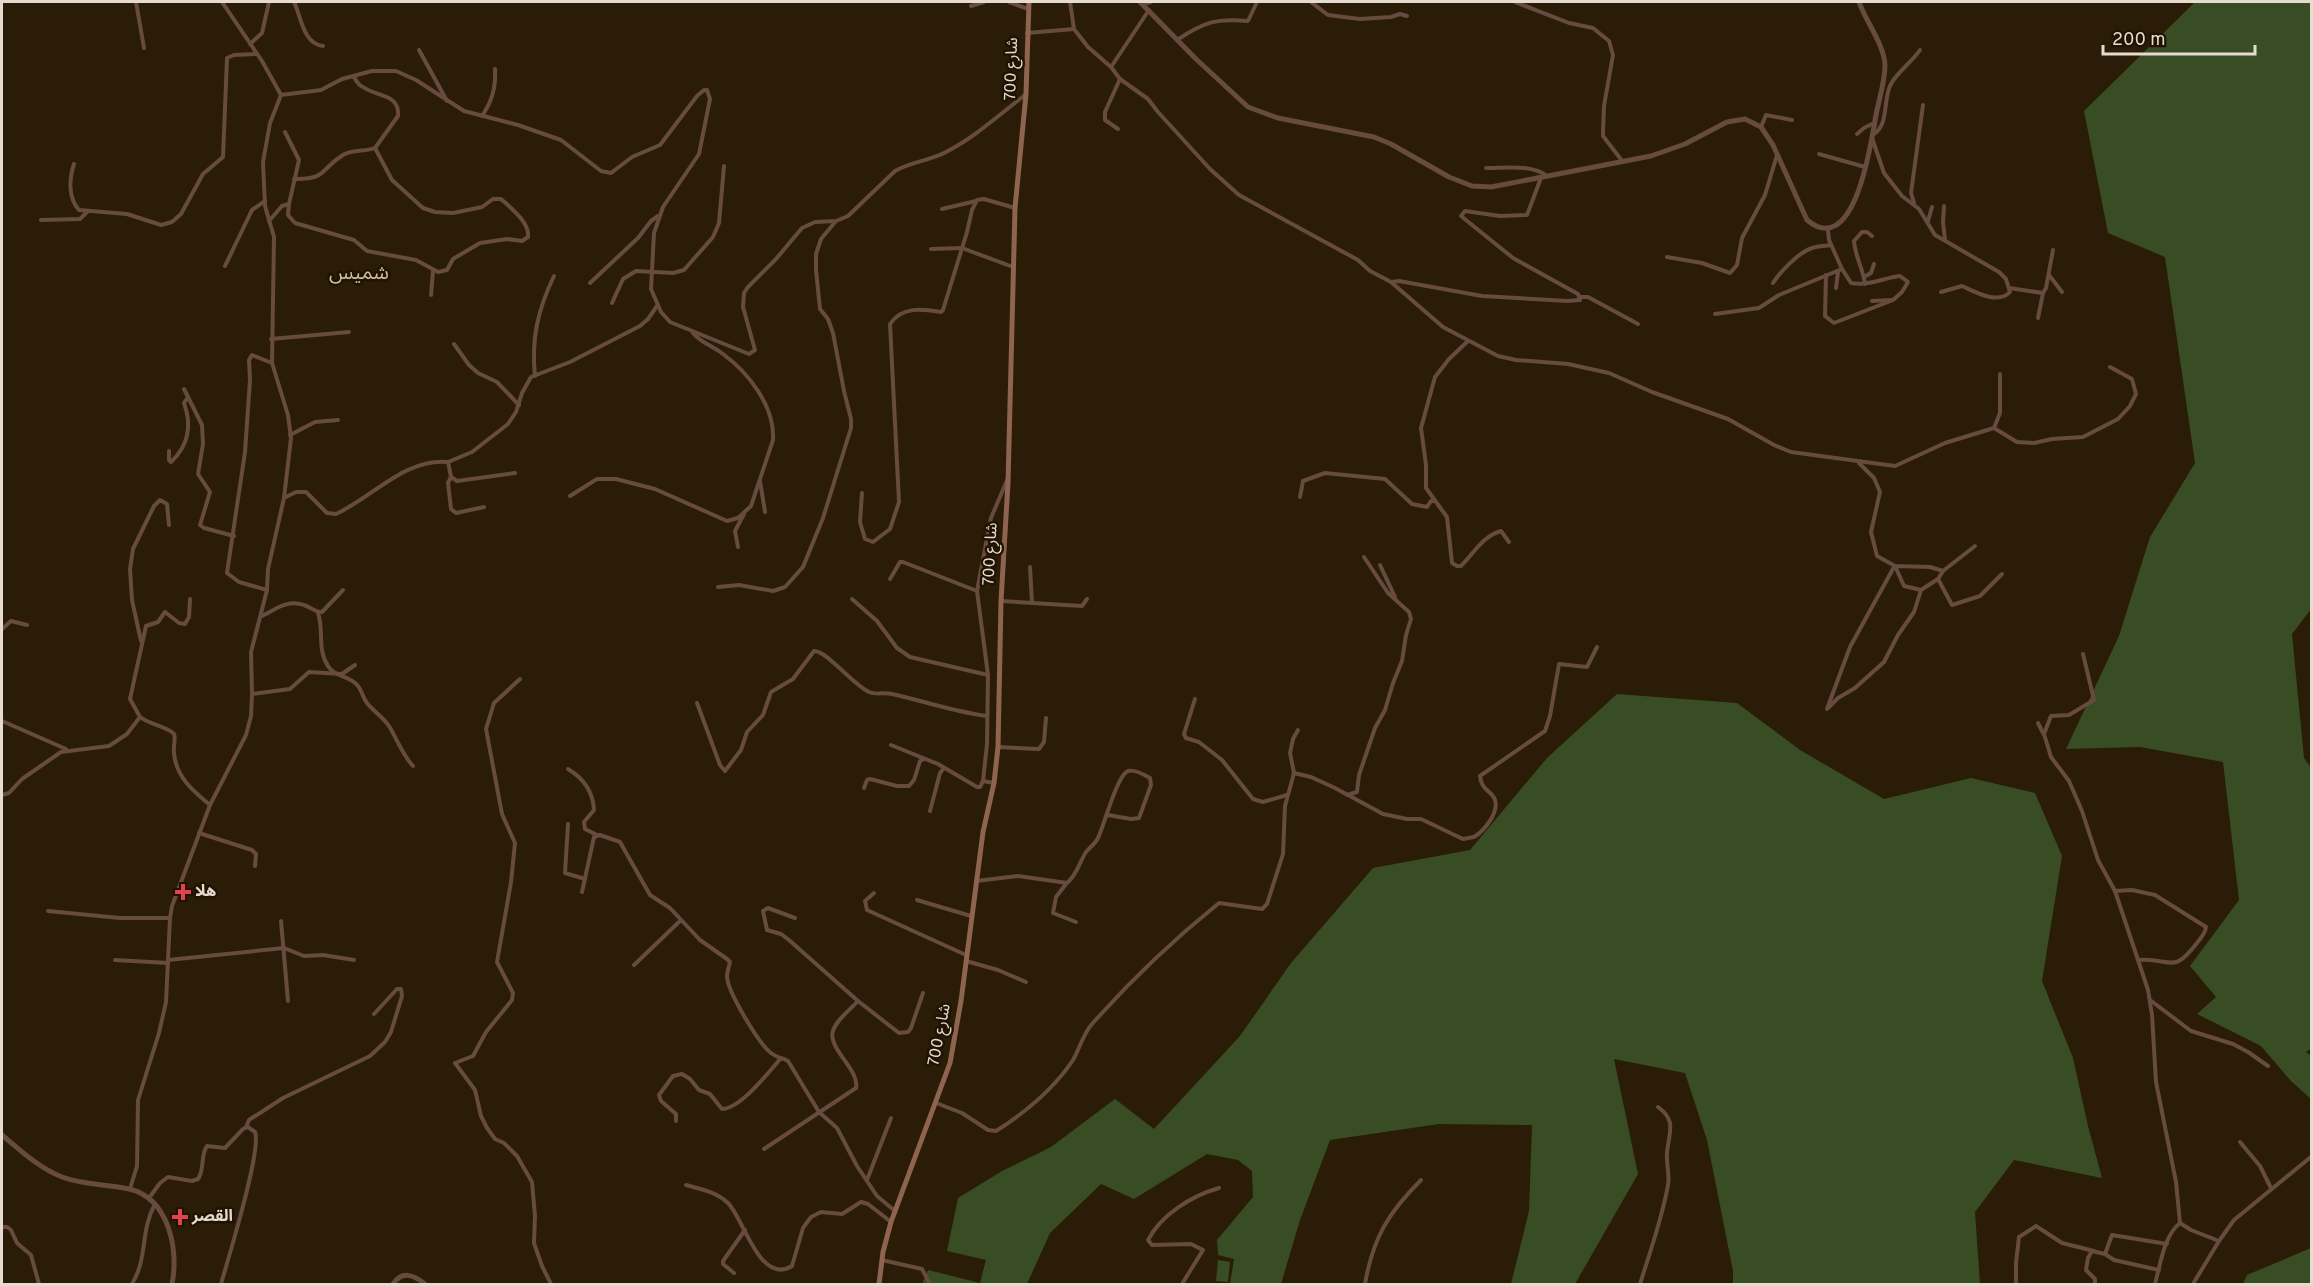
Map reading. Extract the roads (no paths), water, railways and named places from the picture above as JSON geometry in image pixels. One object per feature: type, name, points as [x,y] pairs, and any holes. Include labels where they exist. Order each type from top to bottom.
[{"type":"main road","name":"شارع 700","points":[[879,1284],[881,1260],[891,1222],[950,1063],[983,832],[994,783],[998,747],[1001,601],[1008,478],[1015,208],[1026,94],[1029,2]]},
{"type":"street","points":[[136,2],[144,48]]},
{"type":"street","points":[[222,2],[281,95]]},
{"type":"street","points":[[250,44],[262,33],[269,2]]},
{"type":"street","points":[[294,2],[308,37],[314,43],[323,46]]},
{"type":"street","points":[[971,6],[984,2]]},
{"type":"street","points":[[1009,2],[1028,9]]},
{"type":"street","points":[[1070,2],[1074,28],[1089,47],[1111,67],[1120,79],[1148,99],[1210,169],[1242,198],[1354,257],[1370,271],[1391,282],[1443,327],[1498,356],[1600,370],[1652,392],[1728,419],[1779,448],[1791,452],[1896,466],[1945,443],[1994,428],[2017,442],[2034,443],[2083,436],[2118,419],[2136,394],[2132,380],[2110,368]]},
{"type":"street","points":[[1142,3],[1151,2]]},
{"type":"street","points":[[1177,40],[1190,32],[1223,19],[1248,21],[1257,2]]},
{"type":"street","points":[[1311,2],[1328,15],[1359,19],[1391,17],[1400,14],[1407,16]]},
{"type":"street","points":[[1515,2],[1548,16],[1594,28],[1609,40],[1613,55],[1604,106],[1603,131],[1604,136],[1623,162]]},
{"type":"street","points":[[1142,3],[1241,102],[1264,115],[1383,140],[1449,177],[1472,186],[1491,187],[1623,162],[1673,149],[1731,120],[1750,120],[1761,127],[1777,154],[1802,214],[1811,224],[1828,230],[1845,218],[1866,167],[1885,63],[1859,2]]},
{"type":"street","points":[[1111,67],[1149,10]]},
{"type":"street","points":[[1027,33],[1074,28]]},
{"type":"street","points":[[419,50],[448,102]]},
{"type":"street","points":[[1873,136],[1881,127],[1890,85],[1920,50]]},
{"type":"street","points":[[74,164],[71,182],[76,208],[127,214],[161,225],[178,218],[201,177],[223,157],[227,58],[234,55],[256,54]]},
{"type":"street","points":[[482,116],[492,100],[495,69]]},
{"type":"street","points":[[281,95],[321,90],[353,76],[372,71],[396,71],[416,80],[464,111],[518,125],[561,140],[601,171],[611,173],[632,157],[660,145],[697,96],[707,90],[710,99],[699,154],[659,216],[652,244],[651,289],[657,305],[670,322],[746,353],[753,353],[754,347],[743,307],[744,293],[802,228],[822,220],[836,221]]},
{"type":"street","points":[[294,178],[317,178],[342,156],[354,151],[375,148],[398,116],[398,109],[392,98],[360,86],[353,76]]},
{"type":"street","points":[[1118,129],[1105,120],[1105,112],[1120,79]]},
{"type":"street","points":[[718,586],[739,585],[773,591],[785,586],[803,567],[823,518],[851,428],[833,333],[828,319],[820,309],[815,262],[821,239],[836,221],[853,213],[902,166],[931,159],[956,147],[991,123],[1026,94]]},
{"type":"street","points":[[130,1189],[137,1166],[138,1100],[163,1019],[170,918],[177,890],[210,805],[246,735],[252,694],[251,652],[267,590],[268,569],[284,498],[290,435],[288,415],[272,363],[274,237],[265,201],[263,162],[270,123],[281,95]]},
{"type":"street","points":[[1914,204],[1911,193],[1923,105]]},
{"type":"street","points":[[1761,127],[1766,115],[1792,120]]},
{"type":"street","points":[[1857,134],[1875,122]]},
{"type":"street","points":[[285,132],[299,160],[288,215],[295,224],[354,240],[367,251],[416,260],[433,271],[443,272],[447,270],[453,259],[480,243],[524,240],[528,237],[529,231],[515,211],[498,198],[482,207],[463,209],[453,213],[435,212],[423,208],[392,180],[375,148]]},
{"type":"street","points":[[1873,136],[1884,173],[1902,196],[1914,204],[1935,235],[1999,273],[2006,279],[2010,292],[2004,297],[1981,295],[1962,286],[1941,292]]},
{"type":"street","points":[[1667,257],[1702,263],[1724,272],[1730,273],[1734,270],[1739,259],[1745,231],[1768,188],[1777,154]]},
{"type":"street","points":[[1819,154],[1866,167]]},
{"type":"street","points":[[612,303],[623,279],[636,271],[673,273],[684,270],[713,237],[719,223],[724,166]]},
{"type":"street","points":[[1486,168],[1532,170],[1544,173],[1544,177],[1527,215],[1500,216],[1465,211],[1461,216],[1514,258],[1581,297],[1588,297],[1638,324]]},
{"type":"street","points":[[942,209],[984,199],[1015,208]]},
{"type":"street","points":[[862,493],[861,530],[865,539],[873,542],[890,529],[899,502],[890,324],[895,317],[910,310],[942,312],[949,297],[972,210],[977,200]]},
{"type":"street","points":[[225,266],[252,210],[265,201]]},
{"type":"street","points":[[269,221],[282,206],[289,204]]},
{"type":"street","points":[[1944,206],[1945,240]]},
{"type":"street","points":[[1927,222],[1932,207]]},
{"type":"street","points":[[41,220],[80,219],[88,211]]},
{"type":"street","points":[[590,283],[629,247],[651,221],[659,216]]},
{"type":"street","points":[[1826,275],[1825,316],[1834,323],[1893,300],[1908,282],[1905,278],[1893,277],[1865,284],[1851,283],[1840,270],[1828,230]]},
{"type":"street","points":[[1865,284],[1856,256],[1854,240],[1862,232],[1867,232],[1872,236]]},
{"type":"street","points":[[1773,283],[1779,274],[1802,254],[1810,249],[1831,245]]},
{"type":"street","points":[[931,249],[962,248],[1013,267]]},
{"type":"street","points":[[2038,318],[2053,250]]},
{"type":"street","points":[[1864,277],[1871,273],[1874,264]]},
{"type":"street","points":[[1715,314],[1759,308],[1779,295],[1840,270]]},
{"type":"street","points":[[1836,288],[1840,270]]},
{"type":"street","points":[[430,295],[433,271]]},
{"type":"street","points":[[2048,274],[2062,292]]},
{"type":"street","points":[[535,376],[533,354],[536,325],[542,302],[554,276]]},
{"type":"street","points":[[1391,282],[1399,281],[1511,298],[1575,302],[1581,297]]},
{"type":"street","points":[[2009,288],[2043,293]]},
{"type":"street","points":[[1872,301],[1893,300]]},
{"type":"street","points":[[284,498],[296,492],[306,492],[327,513],[336,514],[379,486],[415,467],[437,461],[448,462],[480,446],[507,424],[519,405],[531,377],[570,362],[640,327],[657,305]]},
{"type":"street","points":[[570,496],[597,479],[609,478],[655,489],[727,521],[738,518],[750,506],[773,440],[774,430],[765,406],[752,382],[721,352],[700,341],[693,332]]},
{"type":"street","points":[[271,339],[349,333]]},
{"type":"street","points":[[1468,341],[1449,359],[1435,377],[1421,428],[1426,465],[1426,488],[1447,517],[1452,563],[1461,566],[1485,539],[1494,533],[1501,531],[1509,542]]},
{"type":"street","points":[[454,344],[477,374],[496,382],[519,405]]},
{"type":"street","points":[[267,590],[239,582],[227,573],[245,452],[250,380],[249,360],[252,355],[272,363]]},
{"type":"street","points":[[1994,428],[2000,413],[2000,375]]},
{"type":"street","points":[[184,389],[199,418],[203,433],[199,476],[210,491],[200,525],[234,536]]},
{"type":"street","points":[[169,451],[171,462],[187,438],[190,422],[184,403],[188,397]]},
{"type":"street","points":[[290,435],[315,422],[338,420]]},
{"type":"street","points":[[448,462],[451,477],[448,483],[451,509],[456,513],[484,507]]},
{"type":"street","points":[[1858,462],[1874,478],[1880,492],[1871,532],[1877,556],[1895,566],[1930,567],[1943,571]]},
{"type":"street","points":[[451,477],[461,482],[515,473]]},
{"type":"street","points":[[1300,497],[1303,481],[1325,473],[1340,473],[1385,479],[1412,504],[1427,507],[1431,501],[1434,501]]},
{"type":"street","points":[[759,478],[765,512]]},
{"type":"street","points":[[891,745],[924,758],[980,787],[987,744],[988,675],[977,591],[991,518],[1008,478]]},
{"type":"street","points":[[141,644],[129,581],[131,557],[154,506],[160,500],[166,504],[169,525]]},
{"type":"street","points":[[738,547],[735,531],[746,510]]},
{"type":"street","points":[[1895,566],[1850,647],[1827,709],[1884,662],[1898,635],[1914,612],[1921,590],[1938,579],[1943,571],[1975,546]]},
{"type":"street","points":[[1346,795],[1357,792],[1359,775],[1375,728],[1385,710],[1402,661],[1411,619],[1409,612],[1388,592],[1364,557]]},
{"type":"street","points":[[890,579],[900,562],[903,562],[977,591]]},
{"type":"street","points":[[1380,565],[1395,597]]},
{"type":"street","points":[[1895,566],[1905,586],[1921,590]]},
{"type":"street","points":[[1030,567],[1032,603]]},
{"type":"street","points":[[1938,579],[1952,605],[1980,596],[2002,574]]},
{"type":"street","points":[[318,613],[326,610],[343,590]]},
{"type":"street","points":[[190,599],[187,622],[179,623],[164,612],[158,622],[146,626],[130,699],[131,705],[145,721],[172,732],[175,737],[174,750],[178,769],[194,793],[210,805]]},
{"type":"street","points":[[852,599],[877,621],[897,648],[910,657],[988,675]]},
{"type":"street","points":[[1001,601],[1082,606],[1087,599]]},
{"type":"street","points":[[261,616],[289,603],[302,604],[318,613],[322,623],[320,638],[322,653],[328,666],[336,675]]},
{"type":"street","points":[[2,629],[11,621],[27,625]]},
{"type":"street","points":[[1294,773],[1311,777],[1383,814],[1420,819],[1462,839],[1474,837],[1491,820],[1496,803],[1495,798],[1485,790],[1480,776],[1544,733],[1550,716],[1559,664],[1587,667],[1597,647]]},
{"type":"street","points":[[697,703],[720,765],[725,771],[729,769],[741,750],[747,732],[763,715],[771,692],[793,679],[814,651],[823,653],[840,670],[868,691],[890,693],[963,713],[987,716]]},
{"type":"street","points":[[2043,734],[2051,716],[2069,715],[2094,700],[2083,654]]},
{"type":"street","points":[[336,675],[342,674],[355,665]]},
{"type":"street","points":[[252,694],[290,689],[309,672],[350,679],[358,686],[367,703],[388,725],[406,758],[413,766]]},
{"type":"street","points":[[520,679],[494,703],[486,729],[502,814],[515,843],[512,882],[497,962],[513,993],[512,1000],[486,1032],[480,1047],[473,1056],[455,1063],[475,1090],[487,1128],[495,1139],[504,1143],[517,1156],[531,1182],[535,1216],[533,1238],[542,1266],[551,1284]]},
{"type":"street","points":[[1195,699],[1184,734],[1186,738],[1199,742],[1222,760],[1253,799],[1263,802],[1287,795]]},
{"type":"street","points":[[2,795],[9,793],[22,779],[67,750],[109,746],[127,734],[140,717]]},
{"type":"street","points":[[998,747],[1039,749],[1044,742],[1046,718]]},
{"type":"street","points":[[2,720],[67,750]]},
{"type":"street","points":[[2037,723],[2051,757],[2076,796],[2098,860],[2115,891],[2139,960],[2150,999],[2156,1082],[2176,1182],[2180,1223]]},
{"type":"street","points":[[936,1103],[962,1113],[988,1130],[996,1131],[1039,1101],[1074,1059],[1091,1025],[1151,961],[1200,918],[1219,903],[1262,909],[1267,904],[1283,854],[1287,795],[1294,773],[1290,753],[1298,730]]},
{"type":"street","points":[[864,788],[867,780],[870,779],[897,786],[909,786],[914,780],[918,764],[924,758]]},
{"type":"street","points":[[930,811],[940,773],[944,768]]},
{"type":"street","points":[[568,769],[579,776],[594,802],[594,810],[584,822],[585,829],[597,836],[613,838],[620,842],[646,890],[670,908],[700,940],[730,962],[727,977],[741,1012],[766,1049],[788,1061],[819,1112],[837,1128],[856,1166],[884,1203],[895,1211]]},
{"type":"street","points":[[1077,922],[1053,913],[1056,897],[1077,872],[1087,850],[1097,841],[1112,799],[1126,773],[1136,771],[1151,779],[1151,786],[1139,818],[1108,815]]},
{"type":"street","points":[[982,781],[994,783]]},
{"type":"street","points":[[568,824],[566,873],[585,879]]},
{"type":"street","points":[[199,833],[252,850],[256,854],[255,866]]},
{"type":"street","points":[[582,892],[593,840],[597,836]]},
{"type":"street","points":[[976,881],[1018,876],[1067,883]]},
{"type":"street","points":[[2115,891],[2132,890],[2155,895],[2206,927],[2205,934],[2182,961],[2173,963],[2139,960]]},
{"type":"street","points":[[874,892],[865,901],[864,906],[867,910],[965,958],[1026,982]]},
{"type":"street","points":[[917,900],[971,916]]},
{"type":"street","points":[[795,918],[768,908],[765,908],[763,912],[767,930],[789,940],[858,1001],[899,1033],[904,1033],[911,1028],[922,993]]},
{"type":"street","points":[[48,911],[120,918],[170,918]]},
{"type":"street","points":[[281,921],[288,1001]]},
{"type":"street","points":[[634,965],[680,921]]},
{"type":"street","points":[[115,960],[168,961],[284,948],[304,956],[323,955],[354,960]]},
{"type":"street","points":[[149,1198],[160,1183],[168,1177],[192,1181],[198,1179],[203,1167],[203,1153],[207,1146],[225,1148],[246,1127],[249,1120],[277,1101],[370,1056],[385,1042],[391,1032],[400,1003],[401,989],[397,989],[374,1014]]},
{"type":"street","points":[[2150,999],[2192,1031],[2233,1044],[2268,1066]]},
{"type":"street","points":[[764,1149],[850,1094],[857,1086],[832,1034],[834,1028],[858,1001]]},
{"type":"street","points":[[676,1121],[676,1114],[661,1101],[659,1095],[673,1076],[682,1074],[686,1076],[697,1088],[710,1094],[722,1109],[726,1110],[754,1088],[781,1058]]},
{"type":"street","points":[[1640,1284],[1654,1242],[1669,1173],[1667,1156],[1671,1122],[1668,1114],[1658,1107]]},
{"type":"street","points":[[867,1181],[891,1118]]},
{"type":"street","points":[[221,1284],[241,1213],[257,1140],[255,1132],[246,1127]]},
{"type":"street","points":[[2,1135],[41,1166],[58,1175],[80,1182],[130,1189],[149,1198],[165,1221],[172,1239],[175,1258],[172,1284]]},
{"type":"street","points":[[2240,1142],[2260,1166],[2271,1188]]},
{"type":"street","points":[[2193,1284],[2218,1241],[2234,1220],[2312,1156]]},
{"type":"street","points":[[1365,1284],[1375,1243],[1384,1224],[1394,1208],[1421,1180]]},
{"type":"street","points":[[686,1185],[720,1197],[733,1209],[756,1255],[764,1264],[776,1271],[783,1271],[792,1266],[803,1227],[811,1217],[817,1214],[842,1214],[861,1202],[868,1204],[891,1222]]},
{"type":"street","points":[[1182,1284],[1203,1250],[1191,1244],[1152,1245],[1148,1240],[1159,1224],[1188,1200],[1198,1194],[1218,1188]]},
{"type":"street","points":[[132,1284],[143,1262],[144,1233],[155,1204]]},
{"type":"street","points":[[2180,1223],[2218,1241]]},
{"type":"street","points":[[2155,1284],[2167,1244],[2173,1230],[2180,1223]]},
{"type":"street","points":[[2016,1284],[2019,1237],[2036,1226],[2062,1243],[2106,1254],[2114,1260],[2159,1270]]},
{"type":"street","points":[[2,1227],[11,1230],[17,1243],[31,1256],[39,1284]]},
{"type":"street","points":[[734,1273],[723,1264],[723,1261],[745,1230]]},
{"type":"street","points":[[2106,1254],[2113,1235],[2167,1244]]},
{"type":"street","points":[[2094,1251],[2088,1258],[2086,1270],[2095,1279],[2095,1284]]},
{"type":"street","points":[[881,1260],[921,1269],[925,1272],[930,1284]]},
{"type":"street","points":[[393,1284],[397,1278],[406,1275],[415,1277],[425,1284]]},
{"type":"place","name":"هلا","points":[[183,892]]},
{"type":"place","name":"القصر","points":[[180,1217]]},
{"type":"district","name":"شميس","points":[[359,274]]}]
